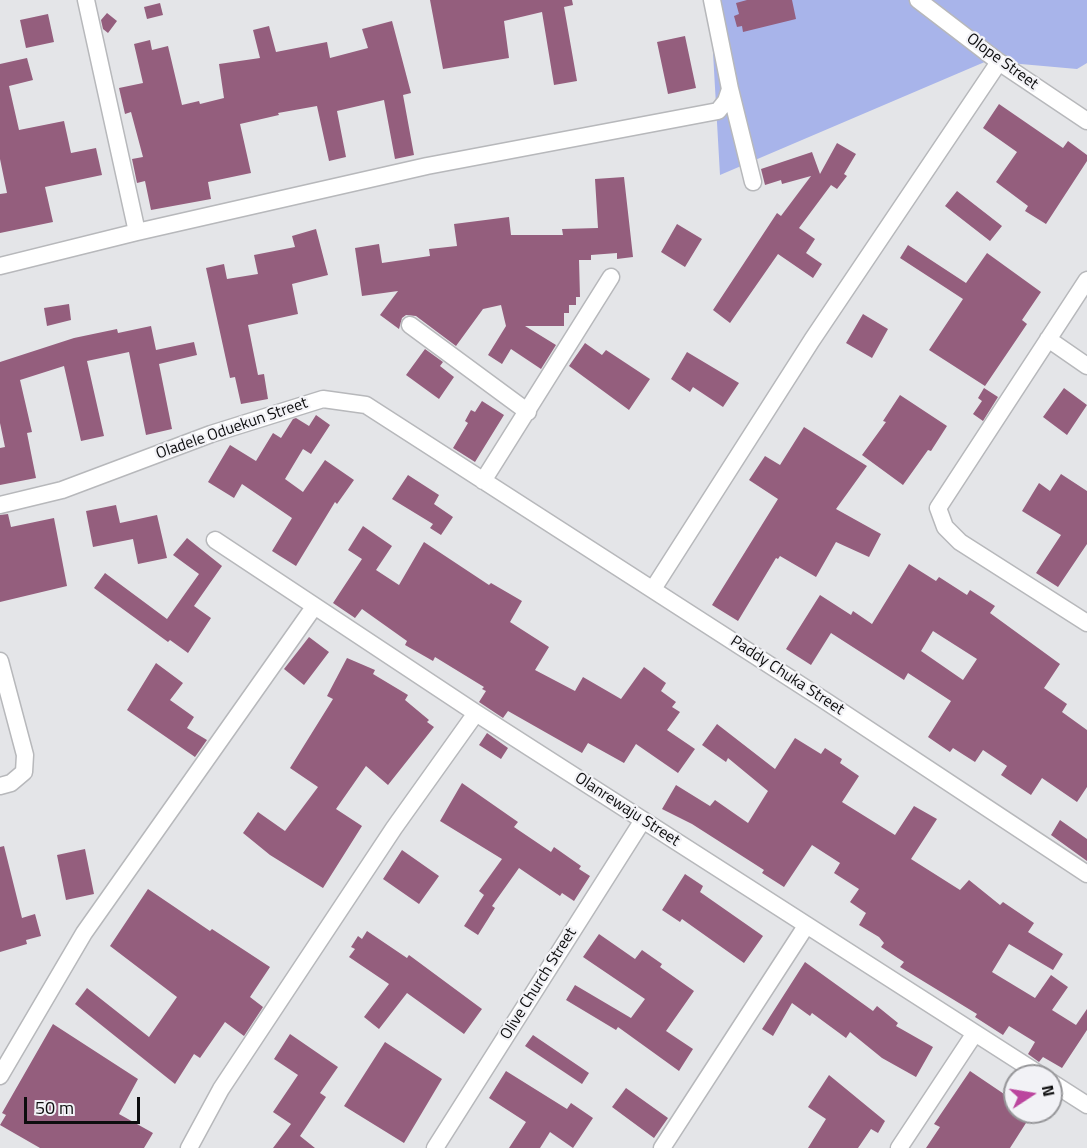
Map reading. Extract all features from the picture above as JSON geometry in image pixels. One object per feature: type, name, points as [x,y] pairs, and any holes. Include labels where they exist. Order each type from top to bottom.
[{"type":"street","points":[[712,0],[730,89],[753,182]]},
{"type":"street","name":"Olope Street","points":[[918,0],[999,62],[1087,121]]},
{"type":"street","points":[[90,1],[137,232]]},
{"type":"street","points":[[653,589],[812,340],[999,62]]},
{"type":"street","points":[[0,266],[137,232],[427,166],[718,111],[726,101],[730,89]]},
{"type":"street","points":[[483,481],[611,277]]},
{"type":"street","points":[[1087,280],[938,507],[945,527],[960,542],[1087,623]]},
{"type":"street","points":[[410,325],[528,412]]},
{"type":"street","points":[[1048,339],[1087,366]]},
{"type":"street","name":"Oladele Oduekun Street","points":[[0,505],[62,490],[211,434],[323,399],[366,405],[483,481]]},
{"type":"street","name":"Paddy Chuka Street","points":[[483,481],[653,589],[1087,874]]},
{"type":"street","name":"Olanrewaju Street","points":[[215,540],[476,713],[1023,1064]]},
{"type":"street","points":[[0,1076],[84,933],[314,607]]},
{"type":"street","points":[[0,661],[25,756],[24,772],[11,783],[0,786]]},
{"type":"street","points":[[189,1148],[221,1089],[394,828],[476,713]]},
{"type":"street","name":"Olive Church Street","points":[[435,1148],[643,820]]},
{"type":"street","points":[[662,1148],[806,926]]},
{"type":"street","points":[[899,1148],[975,1033]]},
{"type":"street","points":[[1063,1090],[1087,1105]]},
{"type":"shaded area","points":[[710,0],[1087,0],[1087,63],[1077,69],[987,61],[720,175]]},
{"type":"building","points":[[430,0],[572,0],[573,5],[564,7],[577,81],[554,85],[542,12],[504,21],[509,58],[443,69]]},
{"type":"building","points":[[747,0],[792,0],[796,19],[743,32],[742,26],[737,27],[734,16],[739,14],[736,3]]},
{"type":"building","points":[[160,3],[163,15],[147,19],[144,7]]},
{"type":"building","points":[[107,13],[117,21],[108,33],[103,29],[101,20]]},
{"type":"building","points":[[48,14],[54,42],[26,48],[20,20]]},
{"type":"building","points":[[392,21],[411,93],[403,95],[414,155],[395,159],[384,100],[337,111],[346,157],[329,161],[317,106],[278,113],[279,115],[240,124],[251,173],[208,182],[211,199],[151,210],[145,181],[137,183],[132,159],[143,157],[131,112],[125,114],[119,88],[143,83],[134,44],[150,40],[152,50],[168,46],[182,105],[199,101],[200,104],[224,98],[219,64],[260,58],[253,30],[269,26],[276,52],[327,42],[330,58],[368,48],[362,29]]},
{"type":"building","points":[[685,36],[696,88],[668,94],[657,42]]},
{"type":"building","points":[[27,58],[33,80],[9,86],[19,130],[64,121],[71,153],[96,148],[102,175],[45,187],[53,222],[0,233],[0,194],[7,193],[0,159],[0,64]]},
{"type":"building","points":[[999,104],[1063,148],[1068,141],[1087,155],[1087,161],[1046,224],[1025,211],[1028,206],[996,182],[1017,152],[983,128]]},
{"type":"building","points":[[837,143],[856,154],[844,174],[847,176],[837,189],[831,185],[799,228],[815,239],[806,253],[822,264],[813,278],[778,254],[730,323],[713,310],[777,213],[781,216],[811,176],[782,184],[781,180],[765,185],[761,169],[812,152],[820,174]]},
{"type":"building","points":[[624,177],[633,257],[617,259],[617,253],[591,255],[591,260],[579,260],[580,297],[576,297],[576,305],[569,305],[569,313],[564,313],[564,326],[525,326],[556,345],[541,369],[511,349],[502,364],[488,355],[506,326],[501,305],[483,309],[456,346],[416,316],[406,315],[402,318],[399,329],[380,315],[398,291],[362,296],[355,248],[379,244],[382,263],[430,256],[429,249],[457,246],[454,224],[509,217],[511,235],[563,235],[562,229],[598,228],[595,179]]},
{"type":"building","points":[[957,191],[1002,226],[990,241],[945,206]]},
{"type":"building","points":[[677,224],[702,239],[685,267],[661,252]]},
{"type":"building","points":[[316,229],[328,275],[292,284],[298,314],[248,325],[258,375],[264,374],[268,399],[241,404],[235,377],[230,378],[206,268],[224,264],[227,279],[258,274],[254,255],[295,247],[292,236]]},
{"type":"building","points":[[908,245],[966,283],[987,253],[1041,292],[1022,320],[1027,324],[985,386],[929,350],[963,299],[900,258]]},
{"type":"building","points":[[69,304],[71,320],[47,326],[44,308]]},
{"type":"building","points":[[863,314],[888,329],[872,358],[846,343]]},
{"type":"building","points":[[151,326],[156,350],[194,342],[197,355],[159,364],[172,429],[146,435],[129,352],[87,361],[104,436],[81,441],[64,366],[20,380],[32,432],[27,433],[36,478],[0,485],[0,448],[5,447],[0,423],[0,362],[74,338],[117,329],[118,333]]},
{"type":"building","points":[[585,343],[602,355],[606,350],[650,379],[629,410],[569,366]]},
{"type":"building","points":[[425,349],[443,362],[440,366],[454,377],[439,399],[406,375]]},
{"type":"building","points":[[687,352],[739,383],[723,407],[693,387],[690,392],[671,379]]},
{"type":"building","points":[[984,388],[998,397],[983,421],[973,414],[982,401],[978,398]]},
{"type":"building","points":[[1064,388],[1087,405],[1067,435],[1043,417]]},
{"type":"building","points":[[900,395],[947,426],[931,451],[928,450],[903,485],[862,455],[886,422],[883,421]]},
{"type":"building","points":[[482,401],[504,415],[475,462],[453,448],[468,423],[465,421],[471,410],[475,412]]},
{"type":"building","points":[[316,415],[330,425],[311,454],[303,449],[285,479],[303,492],[325,460],[354,480],[337,504],[335,502],[296,566],[272,551],[292,518],[242,484],[234,498],[208,482],[230,445],[256,461],[273,433],[281,438],[293,419],[296,418],[309,426]]},
{"type":"building","points":[[804,427],[867,466],[836,509],[881,534],[869,557],[836,542],[816,577],[780,556],[776,558],[738,621],[712,605],[778,499],[749,480],[765,456],[780,465]]},
{"type":"building","points":[[1061,474],[1087,491],[1087,544],[1058,587],[1036,573],[1061,535],[1022,511],[1039,483],[1050,491]]},
{"type":"building","points":[[408,475],[439,495],[434,504],[453,517],[441,535],[430,528],[433,524],[392,499]]},
{"type":"building","points":[[116,505],[120,523],[157,515],[167,558],[138,564],[133,539],[93,547],[86,511]]},
{"type":"building","points":[[8,514],[11,527],[54,518],[67,586],[0,602],[0,515]]},
{"type":"building","points":[[363,526],[392,546],[376,570],[399,585],[424,542],[489,585],[491,583],[522,601],[510,622],[549,647],[535,670],[575,691],[583,677],[621,699],[644,667],[666,683],[661,691],[676,702],[672,707],[680,712],[667,730],[695,749],[678,773],[636,744],[624,763],[588,743],[582,753],[508,711],[503,718],[479,702],[486,691],[482,689],[484,687],[435,657],[433,661],[405,645],[407,641],[362,609],[355,618],[333,603],[362,559],[348,550]]},
{"type":"building","points":[[187,538],[222,566],[194,606],[211,618],[188,653],[170,640],[168,642],[94,588],[105,573],[167,619],[199,574],[173,555]]},
{"type":"building","points":[[909,564],[936,581],[939,577],[967,595],[970,590],[995,606],[990,613],[1060,664],[1044,688],[1067,704],[1062,712],[1087,730],[1087,787],[1077,802],[1042,778],[1031,795],[1001,775],[1007,766],[983,750],[975,762],[953,748],[950,752],[928,737],[951,701],[908,673],[904,680],[831,633],[811,665],[786,649],[820,595],[851,615],[853,611],[872,624]],"holes":[[[933,631],[977,659],[963,680],[921,651]]]},
{"type":"building","points":[[309,637],[329,652],[304,685],[284,669]]},
{"type":"building","points":[[347,658],[375,670],[373,674],[408,695],[405,700],[434,727],[388,785],[366,766],[336,809],[362,826],[323,888],[270,855],[243,833],[258,812],[285,831],[318,787],[290,768],[333,699],[327,696]]},
{"type":"building","points":[[156,663],[183,683],[170,700],[194,717],[187,728],[207,740],[195,757],[127,710]]},
{"type":"building","points":[[717,724],[775,769],[795,738],[821,754],[825,748],[842,759],[840,763],[859,776],[842,802],[895,835],[914,806],[937,819],[911,859],[960,890],[969,880],[1000,905],[1003,902],[1034,923],[1028,932],[1063,954],[1053,970],[1009,944],[992,972],[1035,998],[1051,975],[1068,987],[1052,1010],[1076,1025],[1087,1009],[1087,1030],[1063,1066],[1063,1064],[1055,1064],[1043,1057],[1039,1062],[1028,1054],[1035,1042],[1009,1026],[1003,1035],[975,1017],[977,1014],[900,967],[904,962],[881,947],[884,943],[879,937],[859,925],[866,913],[850,902],[859,889],[834,873],[840,863],[812,845],[784,887],[762,873],[764,870],[692,824],[662,809],[676,785],[710,806],[715,800],[748,823],[768,791],[728,758],[726,762],[702,745]]},
{"type":"building","points":[[487,733],[508,748],[501,759],[479,745]]},
{"type":"building","points":[[462,783],[518,822],[514,827],[551,852],[554,847],[581,866],[579,869],[590,876],[574,901],[562,893],[560,896],[519,868],[492,906],[495,908],[478,935],[464,926],[484,895],[479,891],[502,859],[440,821]]},
{"type":"building","points":[[1060,820],[1087,839],[1087,861],[1051,835]]},
{"type":"building","points":[[4,846],[22,918],[35,914],[41,936],[26,940],[27,944],[0,952],[0,847]]},
{"type":"building","points":[[85,849],[94,894],[66,900],[57,855]]},
{"type":"building","points":[[402,850],[439,876],[419,904],[383,879]]},
{"type":"building","points":[[685,874],[703,886],[700,892],[763,936],[744,963],[682,919],[680,922],[662,910]]},
{"type":"building","points":[[148,889],[210,931],[212,929],[270,967],[250,997],[263,1007],[244,1036],[225,1022],[200,1058],[194,1054],[175,1084],[75,1004],[87,988],[149,1037],[177,997],[110,946]]},
{"type":"building","points":[[367,931],[407,958],[409,955],[482,1009],[464,1034],[407,993],[379,1029],[364,1017],[389,984],[349,957],[355,949],[351,947],[358,936],[362,939]]},
{"type":"building","points":[[599,934],[635,959],[642,950],[662,964],[660,967],[694,991],[666,1031],[693,1049],[679,1071],[618,1027],[616,1030],[566,1000],[575,985],[631,1018],[645,999],[583,957]]},
{"type":"building","points":[[805,962],[873,1011],[877,1006],[898,1023],[896,1026],[933,1047],[916,1077],[882,1058],[850,1032],[846,1038],[812,1013],[810,1016],[792,1003],[773,1036],[762,1029]]},
{"type":"building","points":[[53,1024],[138,1079],[119,1114],[153,1133],[144,1148],[40,1148],[0,1125],[6,1115],[2,1113]]},
{"type":"building","points":[[290,1034],[338,1067],[320,1093],[326,1097],[300,1136],[315,1148],[273,1148],[291,1124],[273,1112],[298,1075],[274,1059]]},
{"type":"building","points":[[533,1035],[589,1073],[582,1084],[525,1046]]},
{"type":"building","points":[[385,1042],[442,1079],[404,1143],[344,1106]]},
{"type":"building","points":[[506,1071],[567,1109],[571,1103],[593,1118],[573,1148],[550,1132],[540,1148],[509,1148],[526,1122],[489,1098]]},
{"type":"building","points":[[970,1071],[1003,1093],[1003,1124],[1025,1124],[1010,1148],[926,1148],[940,1127],[934,1124]]},
{"type":"building","points":[[829,1075],[885,1121],[878,1133],[871,1129],[858,1148],[808,1148],[826,1119],[808,1107]]},
{"type":"building","points":[[626,1088],[668,1118],[654,1138],[612,1107]]}]
